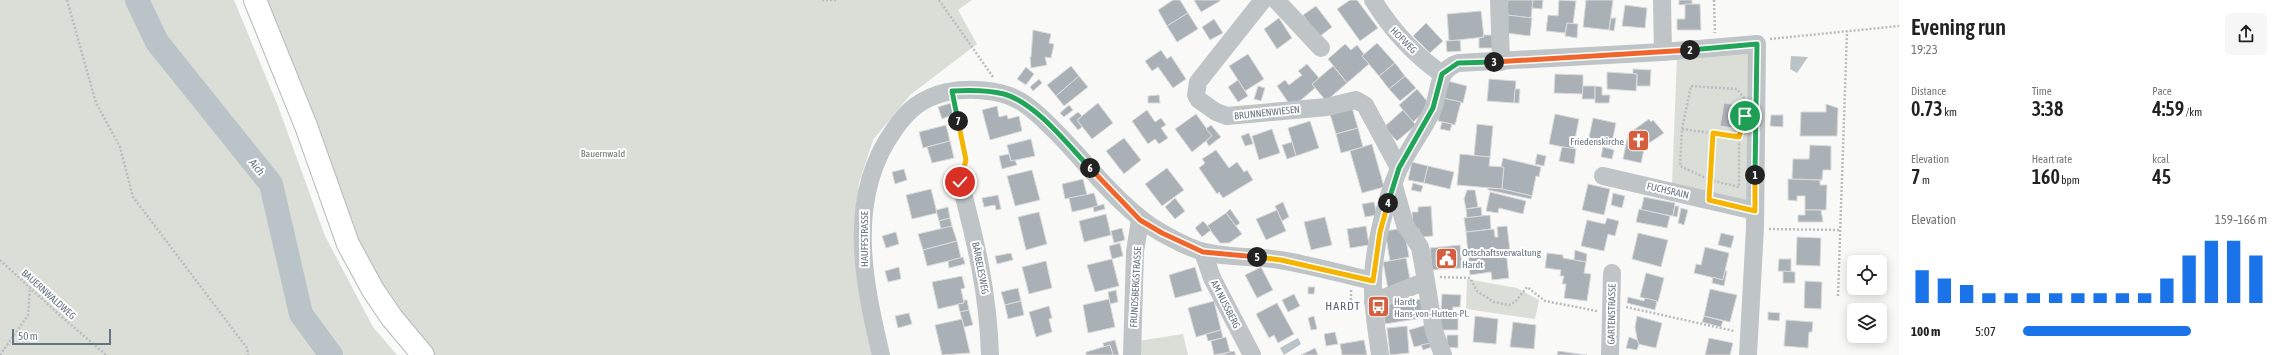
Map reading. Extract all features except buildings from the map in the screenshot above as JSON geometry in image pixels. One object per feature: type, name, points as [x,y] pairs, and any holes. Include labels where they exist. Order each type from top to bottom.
[{"type":"main road","points":[[255,0],[306,126],[348,244],[373,290],[392,318],[423,355]]},
{"type":"street","name":"BRUNNENWIESEN","points":[[1263,0],[1198,82],[1196,95],[1199,100],[1216,112],[1233,116],[1327,107],[1356,100],[1365,105],[1396,176]]},
{"type":"street","points":[[1276,0],[1321,48]]},
{"type":"street","name":"HOFWEG","points":[[1373,0],[1389,26],[1426,63],[1442,74]]},
{"type":"street","points":[[1499,0],[1501,62]]},
{"type":"street","points":[[1662,0],[1663,52]]},
{"type":"street","points":[[1380,355],[1373,302],[1373,281],[1380,232],[1396,176],[1433,108],[1442,74],[1458,63],[1501,62],[1663,52],[1757,44],[1755,228],[1748,355]]},
{"type":"street","name":"HAUFFSTRASSE","points":[[880,355],[868,305],[863,266],[862,229],[865,200],[874,164],[891,134],[903,117],[918,102],[934,95],[952,91],[971,90],[1004,94],[1021,101],[1048,124],[1140,220],[1162,233],[1203,252],[1281,260],[1373,281]]},
{"type":"street","points":[[1396,176],[1405,225],[1420,247],[1434,331],[1443,355]]},
{"type":"street","name":"FUCHSRAIN","points":[[1603,176],[1755,211]]},
{"type":"street","name":"BÄRBELESWEG","points":[[960,182],[979,254],[985,286],[990,355]]},
{"type":"street","name":"FRUNDSBERGSTRASSE","points":[[1132,355],[1135,252],[1140,220]]},
{"type":"street","name":"AM NUSSBERG","points":[[1203,252],[1212,278],[1252,355]]},
{"type":"street","name":"GARTENSTRASSE","points":[[1610,355],[1612,273]]},
{"type":"street","points":[[1373,302],[1426,281]]},
{"type":"path","points":[[67,0],[96,103],[120,147],[133,197],[170,249],[247,348],[248,355]]},
{"type":"path","points":[[822,0],[837,0]]},
{"type":"path","points":[[939,0],[1004,94]]},
{"type":"path","points":[[1714,0],[1715,47]]},
{"type":"path","points":[[1757,44],[1775,38],[1899,26]]},
{"type":"path","points":[[1838,296],[1847,31]]},
{"type":"path","points":[[1691,86],[1737,89],[1745,99],[1745,116],[1739,137],[1739,187],[1710,180],[1680,166],[1682,129],[1691,86]]},
{"type":"path","points":[[952,91],[966,160],[960,182]]},
{"type":"path","points":[[1682,129],[1739,137]]},
{"type":"path","points":[[1709,200],[1713,133]]},
{"type":"path","points":[[1755,228],[1840,230]]},
{"type":"path","name":"BAUERNWALDWEG","points":[[0,260],[30,289],[106,355]]},
{"type":"path","points":[[1426,281],[1443,276],[1470,278],[1477,292],[1494,302],[1509,305],[1515,302],[1527,287],[1544,301],[1612,309],[1749,335]]},
{"type":"path","points":[[0,355],[28,315],[30,289]]},
{"type":"green space","points":[[0,0],[234,0],[278,106],[325,236],[373,327],[397,355],[0,355]]},
{"type":"green space","name":"Bauernwald","points":[[263,0],[972,0],[958,10],[977,44],[910,95],[873,140],[859,183],[855,228],[874,355],[431,355],[412,333],[363,258]]},
{"type":"green space","points":[[1748,50],[1749,202],[1672,184],[1677,56]]},
{"type":"green space","points":[[1467,279],[1517,288],[1539,300],[1535,319],[1466,309]]},
{"type":"green space","points":[[1183,334],[1188,355],[1138,355],[1138,341]]},
{"type":"shaded area","points":[[1791,56],[1808,57],[1797,73],[1790,69]]},
{"type":"shaded area","points":[[1298,338],[1301,344],[1284,355],[1280,348]]},
{"type":"waterway","name":"Aich","points":[[137,0],[157,42],[271,184],[301,314],[331,355]]},
{"type":"place","name":"Friedenskirche","points":[[1639,141]]},
{"type":"place","name":"Ortschaftsverwaltung Hardt","points":[[1446,258]]},
{"type":"place","name":"Hardt Hans-von-Hutten-Pl.","points":[[1379,307]]},
{"type":"district","name":"HARDT","points":[[1343,306]]},
{"type":"route","points":[[960,182],[966,160],[952,91],[971,90],[1004,94],[1021,101],[1048,124],[1140,220],[1162,233],[1203,252],[1281,260],[1373,281],[1380,232],[1393,184],[1399,168],[1429,117],[1433,108],[1442,74],[1452,65],[1458,63],[1501,62],[1663,52],[1757,44],[1755,211],[1709,200],[1713,133],[1739,137],[1745,116]]}]
